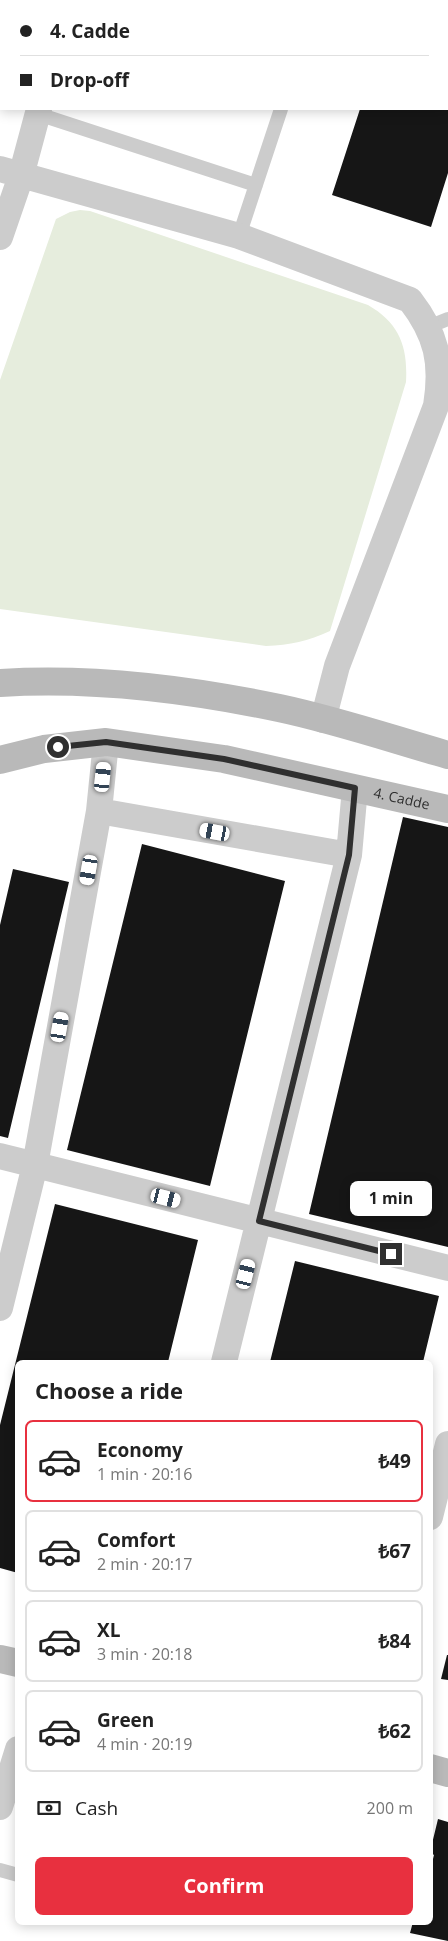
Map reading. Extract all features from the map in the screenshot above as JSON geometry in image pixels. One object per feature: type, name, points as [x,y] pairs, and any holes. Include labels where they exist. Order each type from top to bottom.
[{"type":"main road","points":[[0,683],[107,683],[230,699],[280,708],[448,755]]},
{"type":"main road","name":"4. Cadde","points":[[0,760],[44,749],[106,742],[224,759],[448,809]]},
{"type":"main road","points":[[0,1659],[15,1663]]},
{"type":"main road","points":[[433,1769],[448,1772]]},
{"type":"street","points":[[0,237],[10,173],[38,111]]},
{"type":"street","points":[[10,173],[239,236],[410,300],[438,323],[434,342],[439,363],[439,385],[436,406],[337,666],[323,720]]},
{"type":"street","points":[[0,1308],[35,1165],[99,811],[106,742]]},
{"type":"street","points":[[224,1360],[349,855],[355,788]]},
{"type":"street","points":[[99,811],[349,855]]},
{"type":"street","points":[[0,1156],[448,1268]]},
{"type":"street","points":[[433,1505],[448,1444]]},
{"type":"street","points":[[0,1807],[15,1759]]},
{"type":"lane","points":[[239,236],[281,110]]},
{"type":"lane","points":[[38,111],[256,184]]},
{"type":"lane","points":[[0,1870],[15,1874]]},
{"type":"green space","points":[[90,211],[368,305],[379,312],[394,328],[403,347],[406,382],[330,631],[299,642],[266,646],[0,609],[0,380],[56,219],[70,212]]},
{"type":"building","points":[[360,110],[448,110],[448,173],[431,227],[332,195]]},
{"type":"building","points":[[403,817],[448,827],[448,1247],[309,1214]]},
{"type":"building","points":[[142,844],[285,881],[210,1186],[67,1150]]},
{"type":"building","points":[[13,869],[69,882],[8,1138],[0,1136],[0,925]]},
{"type":"building","points":[[55,1204],[198,1240],[168,1360],[16,1360]]},
{"type":"building","points":[[295,1261],[439,1296],[423,1360],[270,1360]]},
{"type":"building","points":[[15,1365],[15,1572],[0,1568],[0,1425]]},
{"type":"building","points":[[448,1655],[448,1680],[441,1679]]},
{"type":"building","points":[[438,1819],[448,1822],[448,1941],[410,1933],[412,1925],[433,1925],[433,1840]]},
{"type":"route","points":[[58,747],[106,742],[224,759],[355,788],[349,855],[259,1221],[391,1254]]}]
